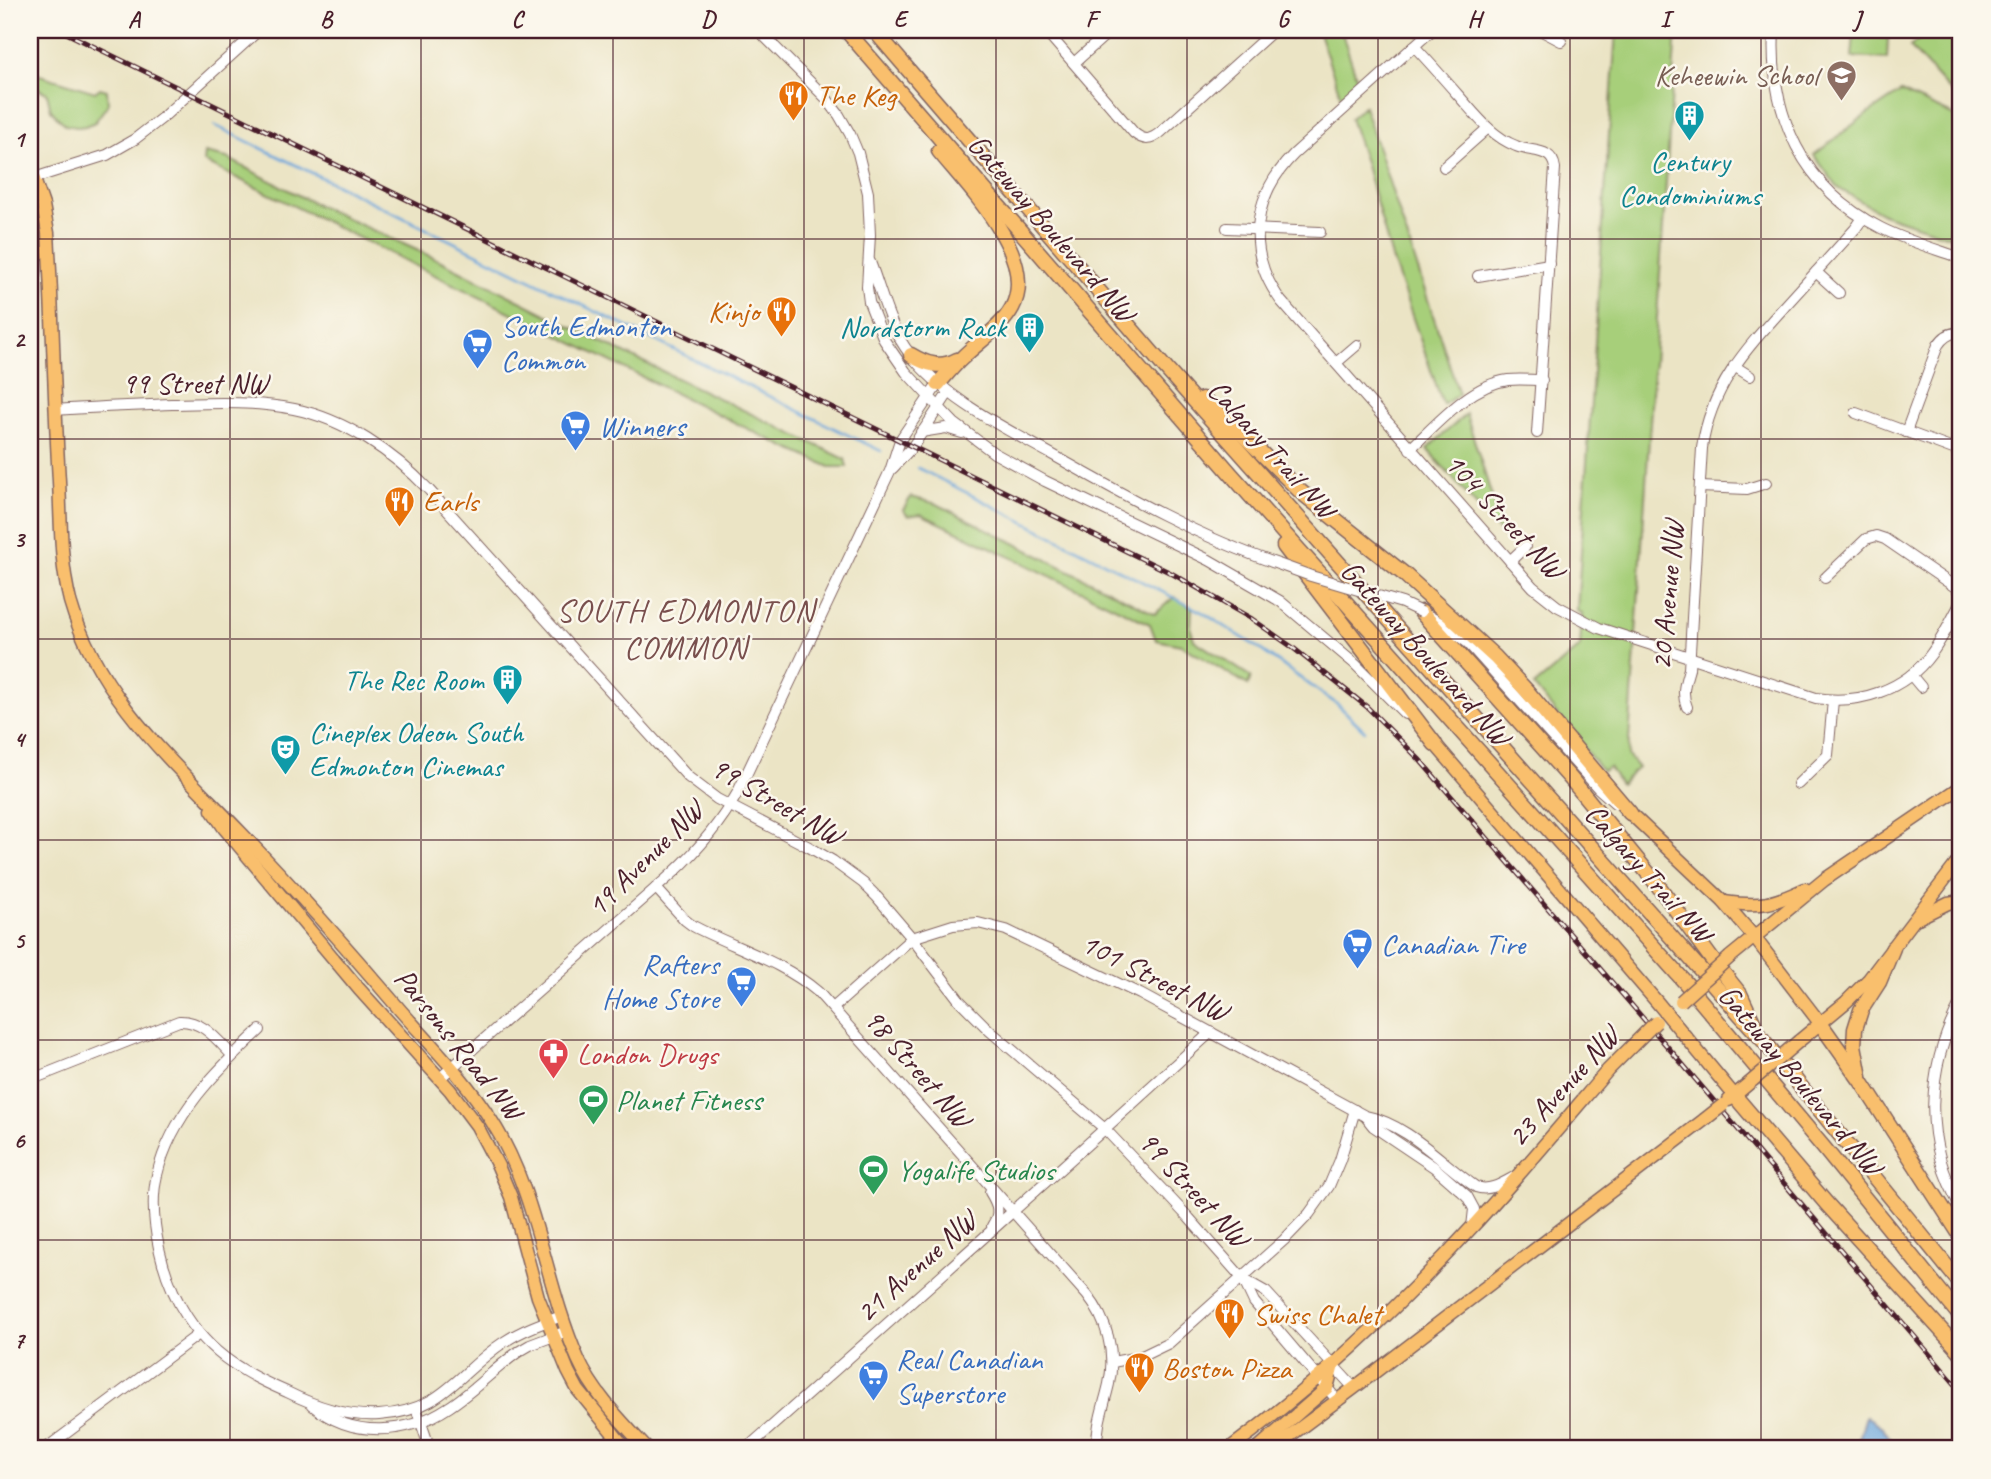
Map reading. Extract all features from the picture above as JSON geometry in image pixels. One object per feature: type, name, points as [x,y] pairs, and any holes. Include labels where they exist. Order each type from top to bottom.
[{"type":"highway","name":"Gateway Boulevard NW","points":[[846,30],[1231,474],[1690,988],[1961,1317]]},
{"type":"highway","name":"Calgary Trail NW","points":[[874,30],[1167,370],[1763,1041],[1961,1284]]},
{"type":"highway","points":[[909,102],[938,150],[1005,238],[1016,267],[1016,294],[1012,308],[998,325],[961,358],[952,363],[938,365],[922,362],[911,355]]},
{"type":"highway","points":[[943,388],[961,358]]},
{"type":"highway","points":[[1167,370],[1230,422],[1301,492],[1404,574],[1495,657],[1630,813]]},
{"type":"highway","points":[[1231,474],[1435,744]]},
{"type":"highway","points":[[1421,612],[1571,779],[1657,884],[1740,994],[1763,1041]]},
{"type":"highway","points":[[1861,1081],[1854,1045],[1855,1029],[1861,1010],[1879,982],[1893,948]]},
{"type":"highway","points":[[1820,1023],[1861,1081],[1961,1236]]},
{"type":"highway","points":[[1728,1100],[1961,1352]]},
{"type":"main road","name":"Parsons Road NW","points":[[32,173],[43,205],[48,233],[64,568],[69,598],[94,662],[134,719],[278,872],[452,1068],[483,1107],[506,1146],[525,1192],[562,1316],[580,1362],[596,1389],[647,1449]]},
{"type":"main road","points":[[1435,744],[1728,1100]]},
{"type":"main road","name":"Parsons Road NW","points":[[197,787],[230,837],[440,1078],[477,1126],[511,1197],[552,1336],[578,1390],[626,1449]]},
{"type":"main road","name":"23 Avenue NW","points":[[1333,1365],[1472,1228],[1608,1070],[1661,1018],[1824,880],[1961,787]]},
{"type":"main road","points":[[1630,813],[1724,902],[1820,1023]]},
{"type":"main road","points":[[1272,1449],[1704,1120],[1820,1023],[1857,991],[1961,858]]},
{"type":"main road","points":[[1724,902],[1753,906],[1766,904],[1784,899],[1824,880]]},
{"type":"main road","points":[[1914,920],[1948,903],[1961,901]]},
{"type":"main road","points":[[1258,1449],[1323,1383],[1333,1365]]},
{"type":"main road","points":[[1229,1449],[1323,1383]]},
{"type":"street","points":[[32,173],[94,160],[135,139],[259,30]]},
{"type":"street","points":[[758,30],[826,98],[850,135],[858,153],[868,193],[869,302],[878,328],[894,356],[938,407],[994,453],[1045,481],[1209,560],[1280,601],[1355,664],[1435,744]]},
{"type":"street","points":[[1045,30],[1134,133],[1146,140],[1161,132],[1274,30]]},
{"type":"street","points":[[1074,63],[1111,30]]},
{"type":"street","name":"104 Street NW","points":[[1432,30],[1287,160],[1272,180],[1261,208],[1258,230],[1259,254],[1270,284],[1287,308],[1410,449],[1547,600],[1576,618],[1608,632],[1816,698],[1833,700]]},
{"type":"street","points":[[1540,30],[1561,41]]},
{"type":"street","points":[[1774,30],[1774,64],[1782,112],[1800,155],[1825,186],[1863,218],[1893,233],[1961,258]]},
{"type":"street","points":[[1414,46],[1488,128],[1511,144],[1545,153],[1553,160],[1555,168],[1537,433]]},
{"type":"street","points":[[1444,167],[1488,128]]},
{"type":"street","name":"20 Avenue NW","points":[[1688,707],[1683,694],[1689,669],[1702,448],[1709,417],[1717,395],[1749,345],[1863,218]]},
{"type":"street","points":[[1227,228],[1320,232]]},
{"type":"street","points":[[870,262],[893,326],[911,355],[943,388],[1004,428],[1162,514],[1217,540],[1278,564],[1402,603],[1444,625],[1468,643],[1598,788],[1630,813]]},
{"type":"street","points":[[1478,276],[1549,264]]},
{"type":"street","points":[[1816,272],[1839,293]]},
{"type":"street","points":[[1906,432],[1938,345],[1948,334],[1961,334]]},
{"type":"street","points":[[1336,363],[1357,345]]},
{"type":"street","points":[[1734,366],[1750,376]]},
{"type":"street","points":[[1410,449],[1465,400],[1486,386],[1508,380],[1542,380]]},
{"type":"street","name":"19 Avenue NW","points":[[440,1078],[656,888],[716,829],[730,806],[890,471],[900,440],[928,396],[943,388]]},
{"type":"street","name":"19 Avenue NW","points":[[890,471],[912,446],[938,407],[943,388]]},
{"type":"street","name":"99 Street NW","points":[[55,410],[230,402],[263,404],[296,409],[321,418],[380,447],[429,490],[688,777],[730,806],[833,861],[863,883],[912,938],[960,1000],[990,1031],[1105,1129],[1243,1279],[1254,1302],[1338,1401]]},
{"type":"street","points":[[1856,413],[1961,452]]},
{"type":"street","points":[[920,432],[946,428],[972,437]]},
{"type":"street","name":"20 Avenue NW","points":[[1700,487],[1747,489],[1766,483]]},
{"type":"street","points":[[1825,578],[1866,540],[1876,536],[1882,537],[1961,591]]},
{"type":"street","points":[[1510,561],[1525,547]]},
{"type":"street","points":[[1797,783],[1828,755],[1833,700],[1854,699],[1877,693],[1911,675],[1934,649],[1961,602]]},
{"type":"street","points":[[1911,675],[1921,687]]},
{"type":"street","name":"98 Street NW","points":[[656,888],[693,926],[790,971],[810,985],[1091,1300],[1107,1332],[1112,1362],[1098,1422],[1097,1449]]},
{"type":"street","name":"101 Street NW","points":[[912,938],[953,925],[978,923],[1006,930],[1140,994],[1365,1116],[1373,1126],[1434,1167],[1467,1196],[1474,1209],[1472,1228]]},
{"type":"street","points":[[833,1008],[912,938]]},
{"type":"street","points":[[1961,1002],[1941,1047],[1932,1103],[1940,1159],[1961,1206]]},
{"type":"street","points":[[30,1080],[179,1021],[190,1022],[207,1030],[232,1055]]},
{"type":"street","points":[[260,1030],[232,1055],[182,1115],[156,1175],[153,1203],[162,1258],[177,1300],[199,1334],[239,1367],[309,1403],[366,1415],[396,1413],[416,1408],[444,1393],[505,1342],[562,1316]]},
{"type":"street","name":"21 Avenue NW","points":[[746,1449],[973,1248],[1210,1032]]},
{"type":"street","points":[[1112,1362],[1140,1357],[1169,1343],[1290,1235],[1323,1195],[1336,1169],[1355,1110]]},
{"type":"street","name":"101 Street NW","points":[[1365,1116],[1377,1118],[1410,1137],[1480,1189],[1490,1188],[1519,1175]]},
{"type":"street","points":[[973,1248],[998,1216],[996,1201],[979,1174]]},
{"type":"street","name":"99 Street NW","points":[[1243,1279],[1266,1292],[1354,1388]]},
{"type":"street","points":[[309,1403],[323,1415],[370,1430],[404,1427],[449,1408],[518,1352],[567,1331]]},
{"type":"street","points":[[45,1449],[199,1334]]},
{"type":"street","points":[[416,1408],[430,1449]]},
{"type":"green space","points":[[1318,30],[1341,30],[1358,82],[1341,97]]},
{"type":"green space","points":[[1616,30],[1676,30],[1628,756],[1638,768],[1620,784],[1609,767],[1602,771],[1534,686],[1580,647],[1582,614],[1577,611]]},
{"type":"green space","points":[[1929,30],[1943,30],[1961,50],[1961,93],[1956,98],[1910,47]]},
{"type":"green space","points":[[1854,35],[1888,38],[1887,59],[1852,57]]},
{"type":"green space","points":[[30,72],[95,92],[100,88],[107,90],[108,104],[95,122],[77,127],[66,125],[51,110],[47,93],[35,87]]},
{"type":"green space","points":[[1901,92],[1961,119],[1961,240],[1883,214],[1838,188],[1814,155]]},
{"type":"green space","points":[[1364,106],[1459,394],[1443,405],[1392,258],[1350,118]]},
{"type":"green space","points":[[205,153],[227,158],[317,205],[443,262],[591,337],[845,459],[847,467],[830,467],[785,447],[204,162]]},
{"type":"green space","points":[[1466,414],[1505,538],[1427,449]]},
{"type":"green space","points":[[911,497],[937,504],[1155,614],[1174,597],[1192,608],[1191,629],[1194,640],[1251,677],[1248,685],[1181,645],[1156,640],[1150,624],[921,514],[908,516],[903,510]]},
{"type":"water","points":[[1866,1416],[1882,1427],[1898,1449],[1856,1449]]},
{"type":"waterway","points":[[214,125],[881,451]]},
{"type":"waterway","points":[[918,468],[1202,612],[1254,645],[1338,705],[1365,731]]},
{"type":"railway","points":[[60,30],[1171,573],[1252,619],[1292,647],[1367,707],[1419,759],[1961,1391]]},
{"type":"place","name":"Keheewin School","points":[[1841,102]]},
{"type":"place","name":"The Keg","points":[[793,122]]},
{"type":"place","name":"Century Condominiums","points":[[1690,142]]},
{"type":"place","name":"Kinjo","points":[[782,338]]},
{"type":"place","name":"Nordstorm Rack","points":[[1029,354]]},
{"type":"place","name":"South Edmonton Common","points":[[478,370]]},
{"type":"place","name":"Winners","points":[[576,453]]},
{"type":"place","name":"Earls","points":[[400,528]]},
{"type":"place","name":"The Rec Room","points":[[507,707]]},
{"type":"place","name":"Cineplex Odeon South Edmonton Cinemas","points":[[286,776]]},
{"type":"place","name":"Canadian Tire","points":[[1358,971]]},
{"type":"place","name":"Rafters Home Store","points":[[742,1008]]},
{"type":"place","name":"London Drugs","points":[[554,1081]]},
{"type":"place","name":"Planet Fitness","points":[[593,1127]]},
{"type":"place","name":"Yogalife Studios","points":[[874,1197]]},
{"type":"place","name":"Swiss Chalet","points":[[1230,1341]]},
{"type":"place","name":"Boston Pizza","points":[[1139,1395]]},
{"type":"place","name":"Real Canadian Superstore","points":[[873,1403]]},
{"type":"district","name":"SOUTH EDMONTON COMMON","points":[[686,628]]}]
